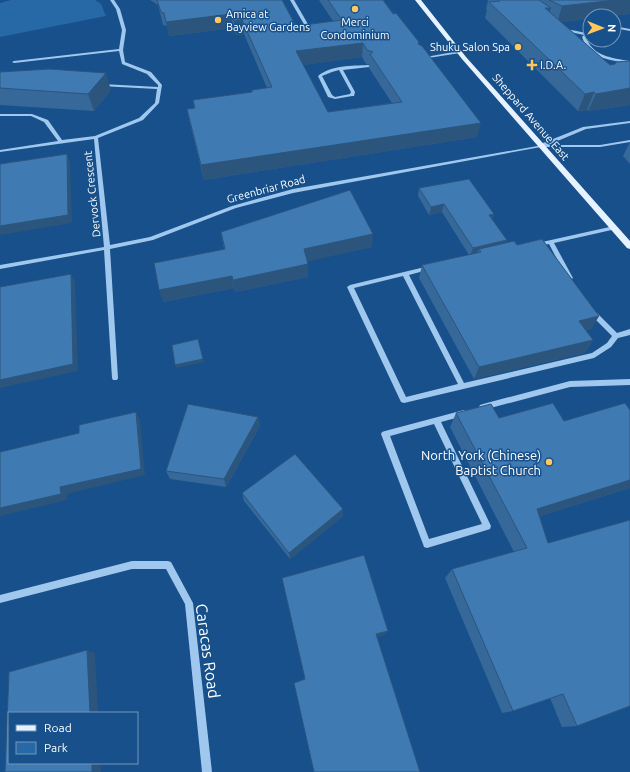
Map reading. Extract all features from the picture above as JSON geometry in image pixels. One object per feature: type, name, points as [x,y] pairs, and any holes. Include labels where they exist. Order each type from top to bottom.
[{"type":"main road","name":"Sheppard Avenue East","points":[[418,0],[460,52],[541,146],[630,246]]},
{"type":"street","points":[[96,84],[159,88],[160,85],[149,73],[123,63],[121,50],[124,30],[118,9],[112,0]]},
{"type":"street","points":[[292,0],[307,26]]},
{"type":"street","points":[[560,28],[582,32]]},
{"type":"street","points":[[589,48],[608,60],[630,62]]},
{"type":"street","points":[[14,62],[121,50]]},
{"type":"street","points":[[418,58],[460,52]]},
{"type":"street","points":[[341,70],[353,92],[352,95],[335,98],[330,96],[320,76],[325,72],[368,66]]},
{"type":"street","name":"Dervock Crescent","points":[[115,378],[107,248],[96,137],[141,119],[157,103],[159,88]]},
{"type":"street","points":[[0,115],[32,115],[46,121],[61,142]]},
{"type":"street","points":[[541,146],[585,128],[630,122]]},
{"type":"street","points":[[0,151],[96,137]]},
{"type":"street","points":[[541,146],[600,146],[630,141]]},
{"type":"street","name":"Greenbriar Road","points":[[0,267],[107,248],[151,238],[234,207],[293,191],[541,146]]},
{"type":"street","points":[[528,247],[614,228]]},
{"type":"street","points":[[550,241],[574,286]]},
{"type":"street","points":[[436,267],[350,287],[404,400],[594,355],[610,345],[616,336],[630,332]]},
{"type":"street","points":[[405,274],[462,386]]},
{"type":"street","points":[[588,308],[616,336]]},
{"type":"street","points":[[436,420],[487,526],[426,544],[385,434],[436,420],[570,384],[630,382]]},
{"type":"street","name":"Caracas Road","points":[[0,599],[132,565],[168,565],[189,603],[207,772]]},
{"type":"green space","points":[[11,0],[95,0],[101,4],[106,16],[0,37],[0,3]]},
{"type":"building","points":[[157,0],[282,0],[296,26],[342,20],[328,0],[383,0],[393,14],[396,13],[419,42],[418,44],[422,46],[481,123],[201,165],[187,109],[195,108],[193,100],[252,92],[252,90],[272,87],[242,20],[234,21],[231,14],[166,22],[164,13],[161,12]],"holes":[[[363,43],[367,50],[373,52],[370,54],[402,102],[328,112],[296,51]]]},
{"type":"building","points":[[499,0],[539,0],[551,8],[545,8],[582,40],[582,48],[591,48],[610,65],[615,64],[616,62],[630,61],[630,88],[596,94],[594,92],[585,94],[489,2],[500,1]]},
{"type":"building","points":[[549,0],[615,0],[562,6]]},
{"type":"building","points":[[49,69],[106,73],[88,94],[0,88],[0,72]]},
{"type":"building","points":[[67,154],[68,215],[0,226],[0,164]]},
{"type":"building","points":[[469,179],[494,214],[489,215],[507,240],[473,248],[444,204],[431,207],[419,188]]},
{"type":"building","points":[[350,190],[373,234],[304,249],[308,264],[233,280],[232,276],[159,290],[154,263],[225,249],[221,232]]},
{"type":"building","points":[[542,239],[599,316],[579,321],[593,340],[479,367],[422,265],[481,252],[479,249],[514,241],[517,245]]},
{"type":"building","points":[[71,274],[73,364],[0,380],[0,287]]},
{"type":"building","points":[[198,339],[203,359],[175,365],[172,345]]},
{"type":"building","points":[[553,403],[564,421],[625,403],[630,410],[630,480],[537,509],[548,543],[630,520],[630,706],[577,726],[563,694],[513,711],[452,569],[527,548],[456,413],[491,404],[499,418]]},
{"type":"building","points":[[188,404],[258,417],[224,479],[166,471]]},
{"type":"building","points":[[136,412],[141,469],[60,487],[61,494],[0,508],[0,452],[79,433],[79,425]]},
{"type":"building","points":[[295,454],[343,509],[289,553],[242,493]]},
{"type":"building","points":[[364,555],[388,631],[376,634],[420,772],[314,772],[294,683],[305,679],[282,578]]},
{"type":"building","points":[[87,650],[90,712],[8,712],[8,764],[92,764],[92,772],[5,772],[9,672]]},
{"type":"place","name":"Merci Condominium","points":[[355,9]]},
{"type":"place","name":"Amica at Bayview Gardens","points":[[218,20]]},
{"type":"place","name":"Shuku Salon Spa","points":[[518,47]]},
{"type":"place","name":"I.D.A.","points":[[532,65]]},
{"type":"place","name":"North York (Chinese) Baptist Church","points":[[549,462]]}]
